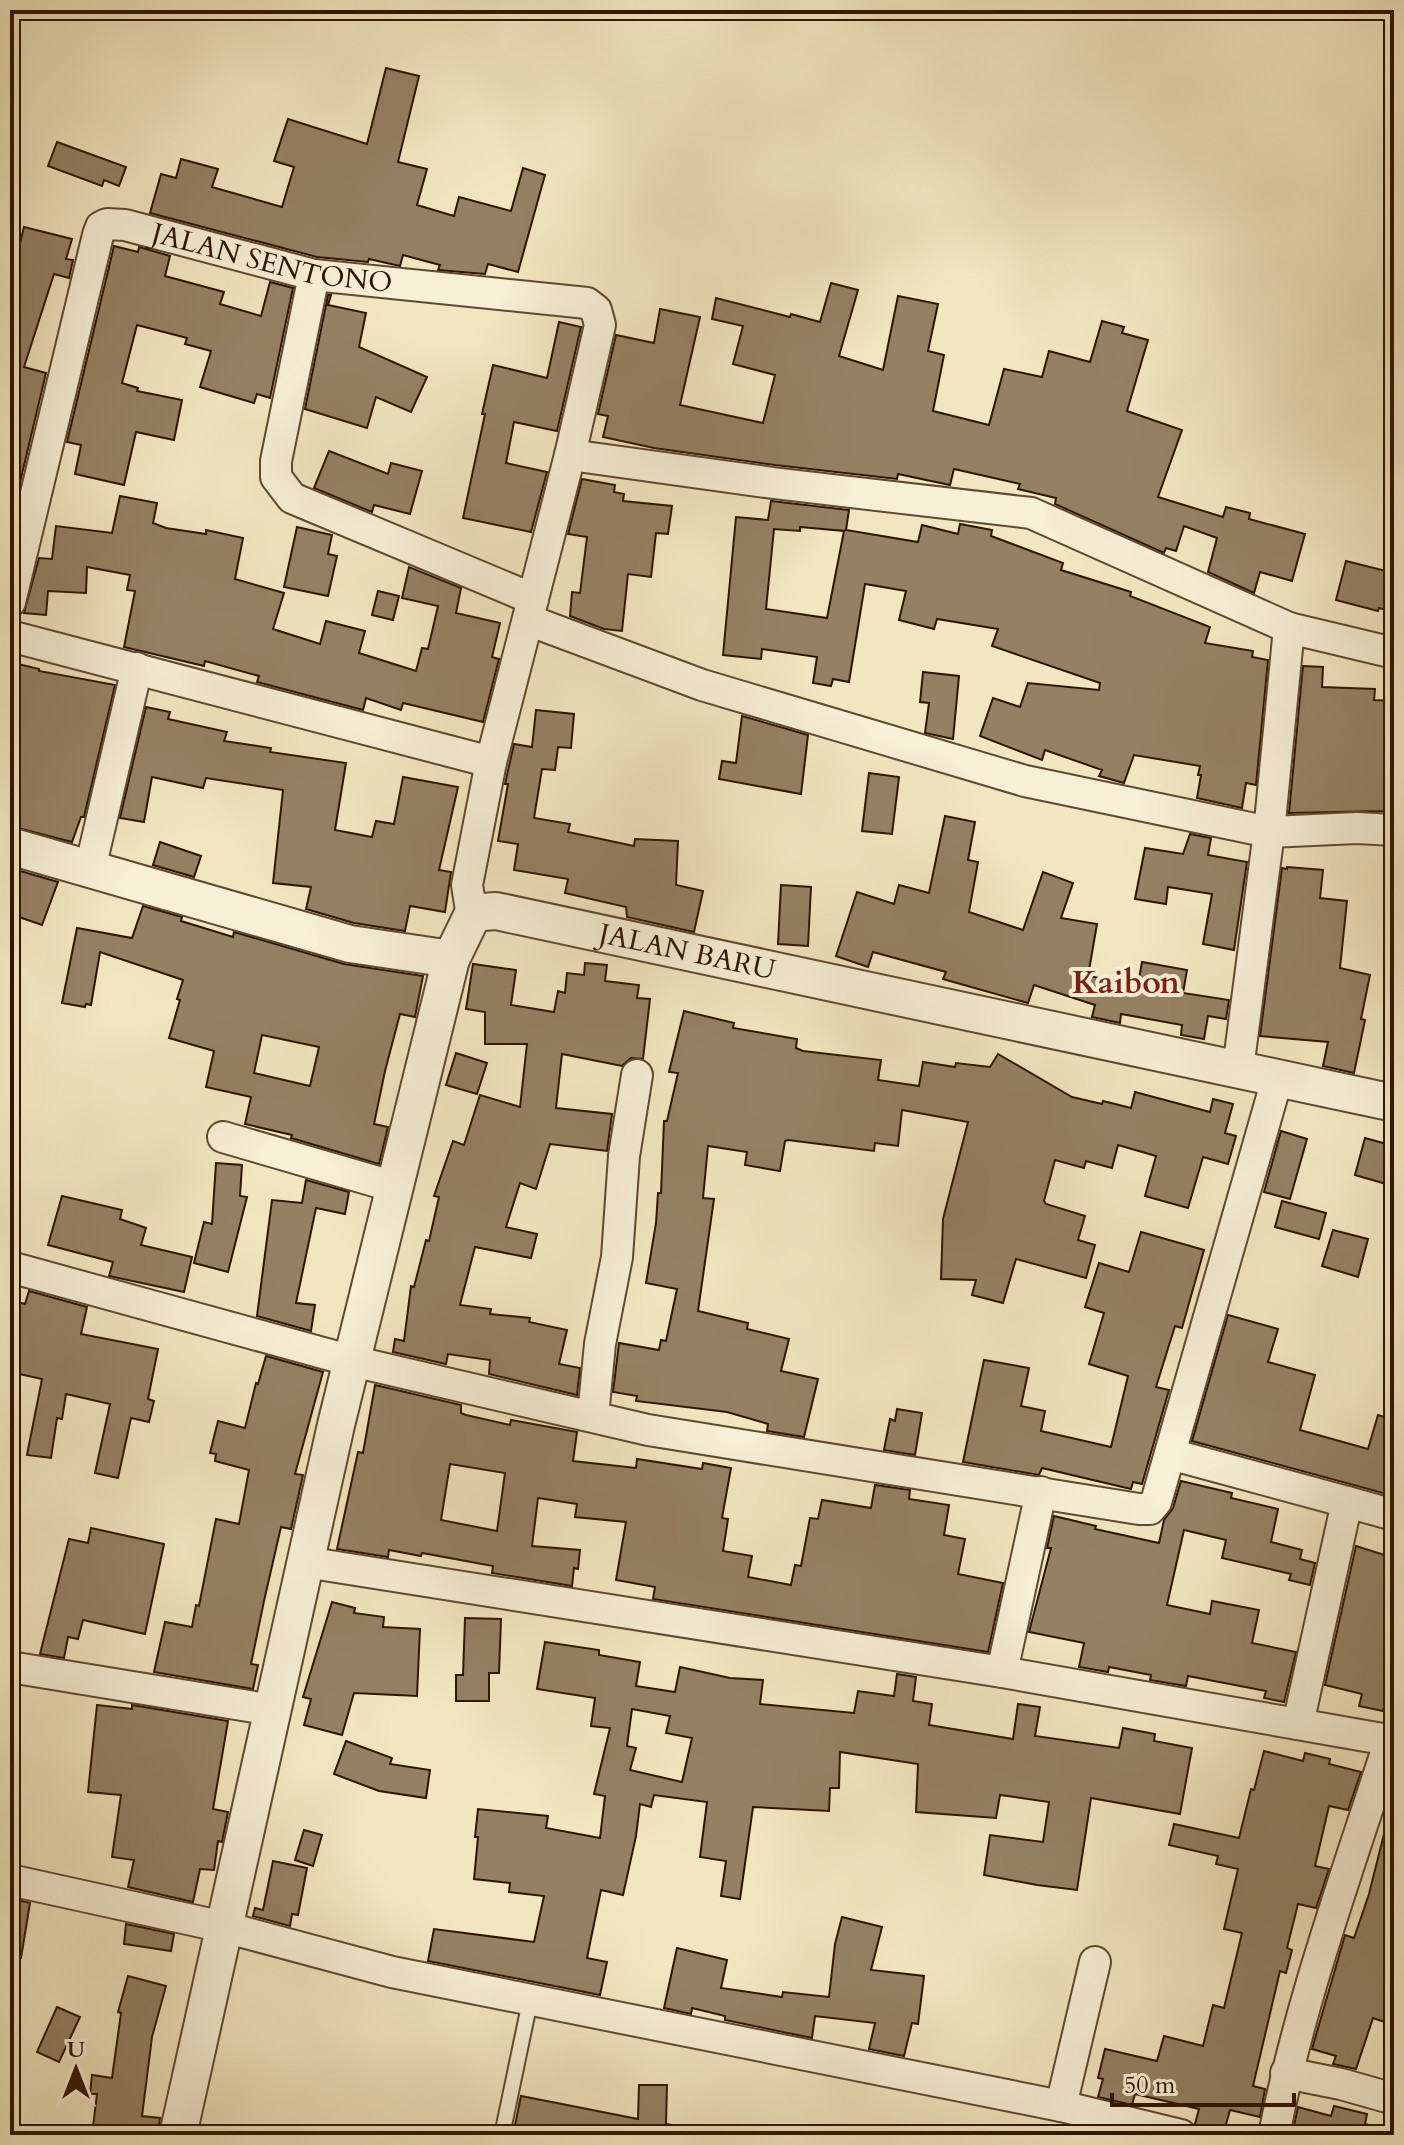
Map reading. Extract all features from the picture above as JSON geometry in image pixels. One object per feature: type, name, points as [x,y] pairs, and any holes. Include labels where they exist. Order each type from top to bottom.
[{"type":"street","name":"JALAN SENTONO","points":[[10,602],[101,227],[107,224],[125,225],[314,275],[587,303],[596,310],[600,325],[491,762],[467,885],[472,916]]},
{"type":"street","points":[[314,275],[276,461],[276,477],[292,498],[530,610],[702,685],[1025,781],[1269,832],[1357,828],[1394,830]]},
{"type":"street","points":[[570,455],[773,483],[1031,513],[1289,628],[1394,653]]},
{"type":"street","points":[[1238,1069],[1269,832],[1289,628]]},
{"type":"street","points":[[10,636],[491,762]]},
{"type":"street","points":[[90,869],[137,668]]},
{"type":"street","points":[[10,846],[350,944],[451,959]]},
{"type":"street","name":"JALAN BARU","points":[[472,916],[496,911],[521,916],[1394,1103]]},
{"type":"street","points":[[178,2135],[352,1361],[451,959],[472,916]]},
{"type":"street","points":[[593,1416],[600,1344],[617,1257],[624,1156],[637,1075]]},
{"type":"street","points":[[10,1267],[352,1361],[648,1430],[1150,1509],[1156,1502],[1278,1076]]},
{"type":"street","points":[[223,1137],[395,1187]]},
{"type":"street","points":[[1170,1454],[1394,1515]]},
{"type":"street","points":[[1002,1672],[1041,1492]]},
{"type":"street","points":[[1298,1724],[1347,1502]]},
{"type":"street","points":[[305,1562],[1002,1672],[1392,1741],[1307,1996],[1286,2073],[1274,2135]]},
{"type":"street","points":[[10,1667],[273,1710]]},
{"type":"street","points":[[10,1880],[224,1927],[392,1972],[1061,2106],[1181,2135]]},
{"type":"street","points":[[1061,2106],[1095,1962]]},
{"type":"street","points":[[1286,2073],[1394,2099]]},
{"type":"lane","points":[[502,2135],[530,2001]]},
{"type":"building","points":[[386,68],[419,76],[398,162],[427,169],[417,205],[454,216],[459,197],[511,211],[523,168],[545,175],[518,272],[488,264],[485,274],[438,270],[440,265],[403,255],[400,266],[369,259],[368,262],[317,257],[150,213],[161,174],[176,178],[181,159],[218,169],[212,187],[282,207],[294,167],[274,161],[288,119],[367,144]]},
{"type":"building","points":[[57,142],[126,167],[119,186],[104,180],[102,186],[48,166]]},
{"type":"building","points":[[24,227],[72,239],[66,259],[73,260],[69,278],[54,274],[24,367],[46,373],[10,516],[10,244],[19,247]]},
{"type":"building","points":[[114,246],[138,252],[139,247],[170,256],[165,276],[224,292],[220,304],[261,316],[270,282],[293,288],[270,398],[257,394],[254,403],[200,387],[211,351],[185,344],[187,338],[137,325],[122,383],[138,388],[137,391],[182,400],[174,440],[136,432],[124,485],[75,474],[81,445],[67,442]]},
{"type":"building","points":[[831,283],[858,290],[839,356],[883,370],[898,296],[938,304],[928,351],[944,355],[933,411],[989,425],[1004,369],[1042,377],[1049,351],[1090,362],[1102,321],[1124,327],[1122,333],[1148,340],[1127,411],[1182,430],[1158,497],[1223,517],[1226,507],[1250,513],[1249,519],[1305,534],[1292,581],[1260,572],[1254,593],[1208,572],[1217,538],[1184,526],[1176,551],[1166,548],[1164,553],[1055,504],[1056,498],[1018,489],[1020,484],[954,469],[950,485],[898,474],[897,479],[775,465],[654,448],[603,437],[608,416],[598,414],[616,335],[654,343],[660,309],[700,317],[680,405],[763,423],[775,375],[733,364],[743,326],[712,319],[716,298],[820,322]]},
{"type":"building","points":[[328,295],[331,295],[328,305],[366,313],[359,347],[427,377],[411,412],[376,397],[367,428],[305,409]]},
{"type":"building","points":[[559,322],[581,327],[557,431],[514,422],[506,463],[547,472],[531,532],[463,518],[493,365],[547,378]]},
{"type":"building","points":[[329,451],[388,474],[391,463],[422,471],[410,514],[374,505],[372,512],[314,488]]},
{"type":"building","points":[[582,479],[615,485],[614,492],[624,494],[623,501],[672,506],[668,534],[656,533],[651,577],[628,574],[622,631],[604,629],[570,616],[572,592],[580,593],[587,537],[568,534]]},
{"type":"building","points":[[120,496],[157,503],[153,523],[166,528],[206,534],[206,530],[243,538],[235,579],[284,593],[273,629],[320,644],[326,621],[365,631],[359,653],[416,671],[422,648],[428,649],[438,606],[402,598],[409,567],[461,588],[456,613],[500,623],[492,657],[499,659],[483,722],[403,703],[401,710],[366,698],[363,710],[257,682],[259,676],[205,661],[204,666],[124,647],[135,591],[127,590],[130,575],[87,567],[86,593],[48,591],[46,615],[24,613],[39,558],[52,559],[56,526],[112,533]]},
{"type":"building","points":[[771,501],[849,510],[846,530],[918,542],[922,525],[958,534],[960,524],[992,530],[991,536],[1063,563],[1061,570],[1131,592],[1130,596],[1210,627],[1205,643],[1253,651],[1252,657],[1268,660],[1256,785],[1246,783],[1242,808],[1197,798],[1200,766],[1134,755],[1124,783],[1099,776],[1102,770],[1045,750],[1042,760],[980,736],[993,698],[1020,707],[1028,683],[1099,690],[1100,683],[992,646],[998,629],[937,619],[934,629],[899,620],[906,591],[865,584],[849,682],[833,679],[831,686],[813,683],[817,657],[762,649],[761,659],[723,655],[736,517],[768,520]],"holes":[[[800,527],[844,531],[827,618],[766,609],[774,529],[800,531]]]},
{"type":"building","points":[[297,527],[332,535],[328,554],[337,556],[328,596],[284,587]]},
{"type":"building","points":[[1346,561],[1394,573],[1394,612],[1336,600]]},
{"type":"building","points":[[378,591],[399,596],[393,620],[372,615]]},
{"type":"building","points":[[10,662],[39,671],[115,685],[84,817],[81,817],[72,842],[10,826]]},
{"type":"building","points":[[1303,666],[1323,667],[1322,687],[1375,689],[1374,700],[1394,701],[1394,796],[1385,796],[1384,811],[1289,813]]},
{"type":"building","points":[[923,672],[959,676],[953,739],[925,733],[929,703],[920,702]]},
{"type":"building","points":[[146,707],[170,712],[168,719],[227,732],[224,741],[271,748],[270,752],[346,763],[335,830],[372,837],[376,821],[394,824],[403,777],[458,787],[439,870],[451,872],[445,912],[410,906],[405,931],[354,923],[306,909],[311,887],[273,883],[283,790],[206,778],[203,788],[152,777],[144,822],[120,818]]},
{"type":"building","points":[[536,710],[574,714],[571,748],[558,747],[555,770],[542,769],[534,818],[570,824],[568,832],[634,846],[635,839],[678,841],[676,885],[703,891],[694,932],[627,917],[626,907],[565,893],[568,879],[514,870],[518,844],[498,841],[508,784],[505,784],[514,744],[532,747]]},
{"type":"building","points":[[742,716],[808,735],[801,794],[719,779],[722,761],[736,763]]},
{"type":"building","points":[[869,773],[899,777],[892,834],[862,831]]},
{"type":"building","points":[[945,816],[975,822],[968,860],[978,862],[969,912],[1023,930],[1043,872],[1073,883],[1061,918],[1097,924],[1088,976],[1138,985],[1142,962],[1187,970],[1183,993],[1229,1000],[1226,1019],[1208,1016],[1204,1039],[1181,1035],[1182,1025],[1121,1014],[1120,1023],[1092,1017],[1095,1005],[1034,985],[1028,1003],[943,979],[946,972],[873,952],[868,967],[836,956],[857,892],[894,904],[899,885],[929,893]]},
{"type":"building","points":[[1190,834],[1211,838],[1208,855],[1247,862],[1234,950],[1203,944],[1212,894],[1168,887],[1166,904],[1135,899],[1145,848],[1183,854]]},
{"type":"building","points":[[160,842],[201,856],[194,877],[153,865]]},
{"type":"building","points":[[10,868],[58,882],[42,925],[10,914]]},
{"type":"building","points":[[1282,868],[1323,870],[1320,898],[1347,901],[1340,968],[1370,975],[1354,1073],[1323,1066],[1328,1042],[1260,1036]]},
{"type":"building","points":[[781,885],[811,887],[808,946],[778,944]]},
{"type":"building","points":[[143,906],[233,937],[234,932],[344,964],[423,976],[415,1017],[400,1014],[385,1071],[374,1124],[388,1127],[379,1164],[291,1138],[292,1135],[245,1124],[251,1097],[206,1087],[214,1051],[169,1038],[183,980],[100,952],[91,1005],[86,1004],[85,1007],[62,1003],[77,928],[132,938]],"holes":[[[262,1035],[319,1047],[310,1086],[254,1073]]]},
{"type":"building","points":[[585,963],[607,965],[605,981],[639,985],[637,998],[650,999],[643,1059],[631,1058],[622,1066],[562,1054],[556,1108],[612,1114],[607,1151],[550,1144],[536,1189],[520,1183],[506,1227],[537,1234],[531,1258],[475,1247],[460,1305],[491,1309],[490,1314],[530,1318],[529,1322],[567,1330],[559,1364],[580,1368],[577,1395],[489,1374],[490,1360],[448,1354],[446,1364],[393,1352],[395,1339],[404,1341],[411,1286],[414,1287],[426,1240],[429,1241],[439,1197],[434,1196],[453,1141],[464,1145],[480,1095],[520,1107],[527,1044],[485,1044],[485,1012],[466,1009],[473,964],[516,970],[511,1005],[554,1012],[558,991],[565,993],[567,973],[584,975]]},
{"type":"building","points":[[684,1011],[734,1023],[733,1028],[797,1039],[796,1048],[803,1051],[881,1060],[878,1080],[919,1086],[923,1062],[955,1067],[956,1063],[990,1067],[998,1054],[1072,1097],[1102,1104],[1103,1101],[1131,1108],[1135,1092],[1210,1112],[1213,1099],[1233,1104],[1225,1133],[1236,1136],[1228,1164],[1203,1157],[1188,1208],[1145,1196],[1156,1156],[1118,1145],[1112,1168],[1086,1161],[1084,1168],[1055,1160],[1044,1201],[1085,1216],[1078,1240],[1095,1245],[1086,1278],[1016,1259],[1003,1303],[972,1295],[976,1280],[941,1279],[943,1219],[968,1122],[902,1110],[898,1146],[875,1143],[874,1151],[788,1140],[785,1141],[780,1171],[745,1165],[747,1152],[708,1146],[703,1198],[714,1199],[698,1311],[748,1323],[747,1329],[789,1339],[781,1371],[818,1379],[804,1437],[767,1431],[768,1424],[727,1412],[636,1401],[637,1396],[613,1392],[619,1343],[659,1350],[661,1340],[666,1341],[677,1289],[646,1283],[658,1193],[661,1193],[664,1121],[667,1121],[678,1073],[669,1072]]},
{"type":"building","points":[[456,1053],[487,1063],[477,1094],[446,1085]]},
{"type":"building","points":[[1281,1131],[1307,1139],[1290,1199],[1264,1192]]},
{"type":"building","points":[[1365,1138],[1394,1146],[1386,1184],[1355,1175]]},
{"type":"building","points":[[216,1163],[242,1165],[240,1196],[247,1197],[228,1272],[194,1263],[204,1222],[212,1224]]},
{"type":"building","points":[[306,1180],[349,1192],[345,1214],[316,1208],[296,1303],[315,1305],[311,1331],[257,1316],[272,1200],[302,1203]]},
{"type":"building","points":[[62,1196],[122,1210],[120,1219],[146,1228],[141,1245],[192,1257],[184,1292],[109,1276],[113,1262],[48,1245]]},
{"type":"building","points":[[1282,1201],[1326,1213],[1319,1239],[1275,1227]]},
{"type":"building","points":[[1333,1230],[1368,1239],[1358,1277],[1322,1266]]},
{"type":"building","points":[[1141,1232],[1204,1250],[1182,1328],[1175,1326],[1156,1387],[1169,1390],[1142,1484],[1133,1482],[1131,1489],[1042,1468],[1039,1475],[963,1462],[984,1360],[1029,1368],[1021,1406],[1045,1411],[1041,1431],[1111,1447],[1128,1376],[1089,1364],[1104,1313],[1085,1307],[1099,1263],[1129,1272]]},
{"type":"building","points":[[29,1291],[87,1307],[81,1334],[158,1349],[148,1399],[154,1401],[149,1422],[131,1418],[118,1478],[95,1473],[110,1404],[66,1394],[62,1419],[57,1418],[51,1458],[27,1455],[42,1379],[10,1372],[10,1300],[25,1304]]},
{"type":"building","points":[[1228,1315],[1278,1329],[1268,1362],[1315,1375],[1300,1430],[1368,1449],[1378,1415],[1394,1420],[1394,1496],[1192,1441]]},
{"type":"building","points":[[266,1356],[323,1372],[295,1474],[303,1475],[291,1529],[281,1527],[264,1601],[251,1664],[258,1665],[253,1689],[154,1672],[165,1622],[192,1627],[216,1519],[239,1524],[249,1470],[215,1461],[216,1454],[210,1453],[218,1421],[245,1428]]},
{"type":"building","points":[[375,1385],[461,1405],[461,1413],[466,1415],[510,1425],[511,1420],[577,1432],[573,1461],[636,1468],[637,1459],[702,1469],[703,1463],[731,1468],[722,1518],[728,1519],[723,1551],[752,1556],[748,1577],[791,1585],[795,1565],[801,1566],[810,1518],[818,1519],[822,1500],[871,1508],[875,1485],[910,1490],[909,1499],[949,1505],[944,1535],[965,1539],[958,1574],[1003,1583],[988,1652],[653,1599],[655,1587],[616,1580],[626,1522],[575,1517],[577,1504],[538,1498],[532,1546],[580,1550],[572,1586],[492,1573],[493,1566],[422,1553],[421,1556],[389,1550],[388,1557],[337,1549],[358,1452],[363,1453]],"holes":[[[450,1464],[505,1473],[497,1531],[441,1520]]]},
{"type":"building","points":[[897,1409],[922,1413],[915,1455],[884,1450],[890,1419],[895,1421]]},
{"type":"building","points":[[1181,1481],[1232,1493],[1231,1498],[1278,1509],[1271,1542],[1302,1550],[1300,1559],[1315,1563],[1310,1585],[1289,1580],[1291,1574],[1222,1558],[1226,1540],[1184,1530],[1167,1605],[1210,1614],[1212,1601],[1259,1610],[1252,1643],[1296,1652],[1284,1702],[1264,1698],[1266,1691],[1188,1676],[1186,1686],[1150,1680],[1151,1675],[1109,1667],[1108,1672],[1079,1667],[1084,1643],[1029,1632],[1051,1548],[1047,1548],[1054,1516],[1159,1543],[1164,1520],[1173,1508]]},
{"type":"building","points":[[91,1528],[164,1544],[145,1634],[83,1620],[78,1639],[68,1637],[64,1658],[40,1654],[69,1539],[88,1543]]},
{"type":"building","points":[[1356,1546],[1394,1558],[1394,1664],[1383,1711],[1359,1706],[1362,1694],[1325,1685]]},
{"type":"building","points":[[332,1602],[355,1608],[354,1613],[384,1617],[383,1627],[420,1629],[417,1696],[354,1693],[342,1735],[304,1725],[311,1699],[303,1697]]},
{"type":"building","points":[[465,1618],[501,1619],[499,1673],[489,1673],[489,1701],[456,1701],[456,1675],[463,1675]]},
{"type":"building","points":[[545,1642],[599,1650],[599,1655],[640,1662],[636,1686],[675,1692],[680,1667],[730,1678],[763,1680],[760,1704],[854,1713],[858,1691],[894,1696],[897,1674],[916,1677],[913,1701],[932,1704],[929,1725],[1013,1739],[1018,1704],[1040,1707],[1035,1736],[1119,1748],[1123,1728],[1155,1734],[1154,1741],[1192,1748],[1180,1814],[1091,1798],[1077,1890],[984,1875],[990,1835],[1043,1842],[1049,1802],[1000,1795],[996,1818],[916,1812],[918,1764],[840,1752],[839,1788],[830,1788],[829,1811],[753,1807],[740,1899],[721,1896],[726,1861],[700,1857],[707,1802],[654,1795],[651,1807],[640,1804],[623,1895],[601,1890],[587,1958],[607,1962],[600,1995],[428,1961],[434,1929],[534,1942],[544,1896],[509,1892],[510,1883],[474,1879],[478,1809],[548,1816],[546,1828],[600,1838],[605,1796],[594,1794],[610,1728],[591,1726],[595,1698],[537,1689]],"holes":[[[632,1709],[670,1716],[666,1733],[692,1738],[682,1782],[630,1770],[636,1748],[627,1746]]]},
{"type":"building","points":[[97,1705],[132,1709],[132,1705],[228,1721],[213,1809],[228,1812],[222,1842],[218,1841],[214,1870],[200,1869],[193,1902],[128,1887],[134,1860],[112,1857],[121,1795],[88,1792]]},
{"type":"building","points":[[346,1741],[392,1758],[390,1764],[430,1770],[426,1798],[379,1791],[334,1774]]},
{"type":"building","points":[[1264,1751],[1303,1761],[1305,1753],[1330,1759],[1329,1764],[1361,1772],[1348,1810],[1329,1806],[1315,1866],[1329,1869],[1316,1908],[1298,1904],[1287,1948],[1292,1950],[1286,1973],[1280,1971],[1253,2086],[1265,2089],[1260,2117],[1230,2110],[1223,2135],[1203,2135],[1198,2134],[1195,2124],[1199,2109],[1135,2094],[1132,2105],[1098,2097],[1103,2079],[1098,2078],[1105,2049],[1157,2061],[1164,2036],[1203,2046],[1213,2005],[1224,2008],[1242,1933],[1224,1929],[1238,1869],[1216,1864],[1218,1856],[1169,1845],[1174,1824],[1239,1838]]},
{"type":"building","points":[[1387,1822],[1394,1822],[1394,2025],[1373,2018],[1356,2069],[1333,2064],[1336,2056],[1312,2049],[1345,1935],[1354,1938],[1369,1894]]},
{"type":"building","points":[[304,1830],[322,1835],[313,1866],[295,1860]]},
{"type":"building","points":[[273,1861],[307,1868],[298,1915],[292,1914],[290,1926],[253,1916],[255,1908],[263,1910]]},
{"type":"building","points":[[10,1898],[30,1903],[21,1958],[10,1958]]},
{"type":"building","points":[[842,1917],[882,1927],[871,1970],[924,1976],[918,2024],[912,2023],[904,2056],[869,2049],[875,2023],[815,2016],[812,2038],[725,2020],[725,2016],[692,2008],[691,2014],[664,2008],[677,1948],[727,1960],[721,1988],[782,1997],[783,1992],[829,1997],[835,1944]]},
{"type":"building","points":[[126,1924],[174,1934],[171,1951],[124,1944]]},
{"type":"building","points":[[128,1976],[166,1986],[152,2037],[142,2116],[160,2118],[158,2135],[92,2135],[97,2094],[90,2094],[92,2075],[112,2078],[121,2013],[118,2012]]},
{"type":"building","points":[[57,2007],[80,2017],[59,2062],[37,2052]]},
{"type":"building","points":[[639,2085],[667,2085],[666,2124],[673,2125],[672,2135],[540,2135],[514,2130],[521,2096],[638,2119]]},
{"type":"building","points":[[1334,2106],[1367,2114],[1365,2124],[1380,2128],[1380,2135],[1292,2135],[1298,2107],[1331,2116]]},
{"type":"district","name":"Kaibon","points":[[1126,983]]}]
